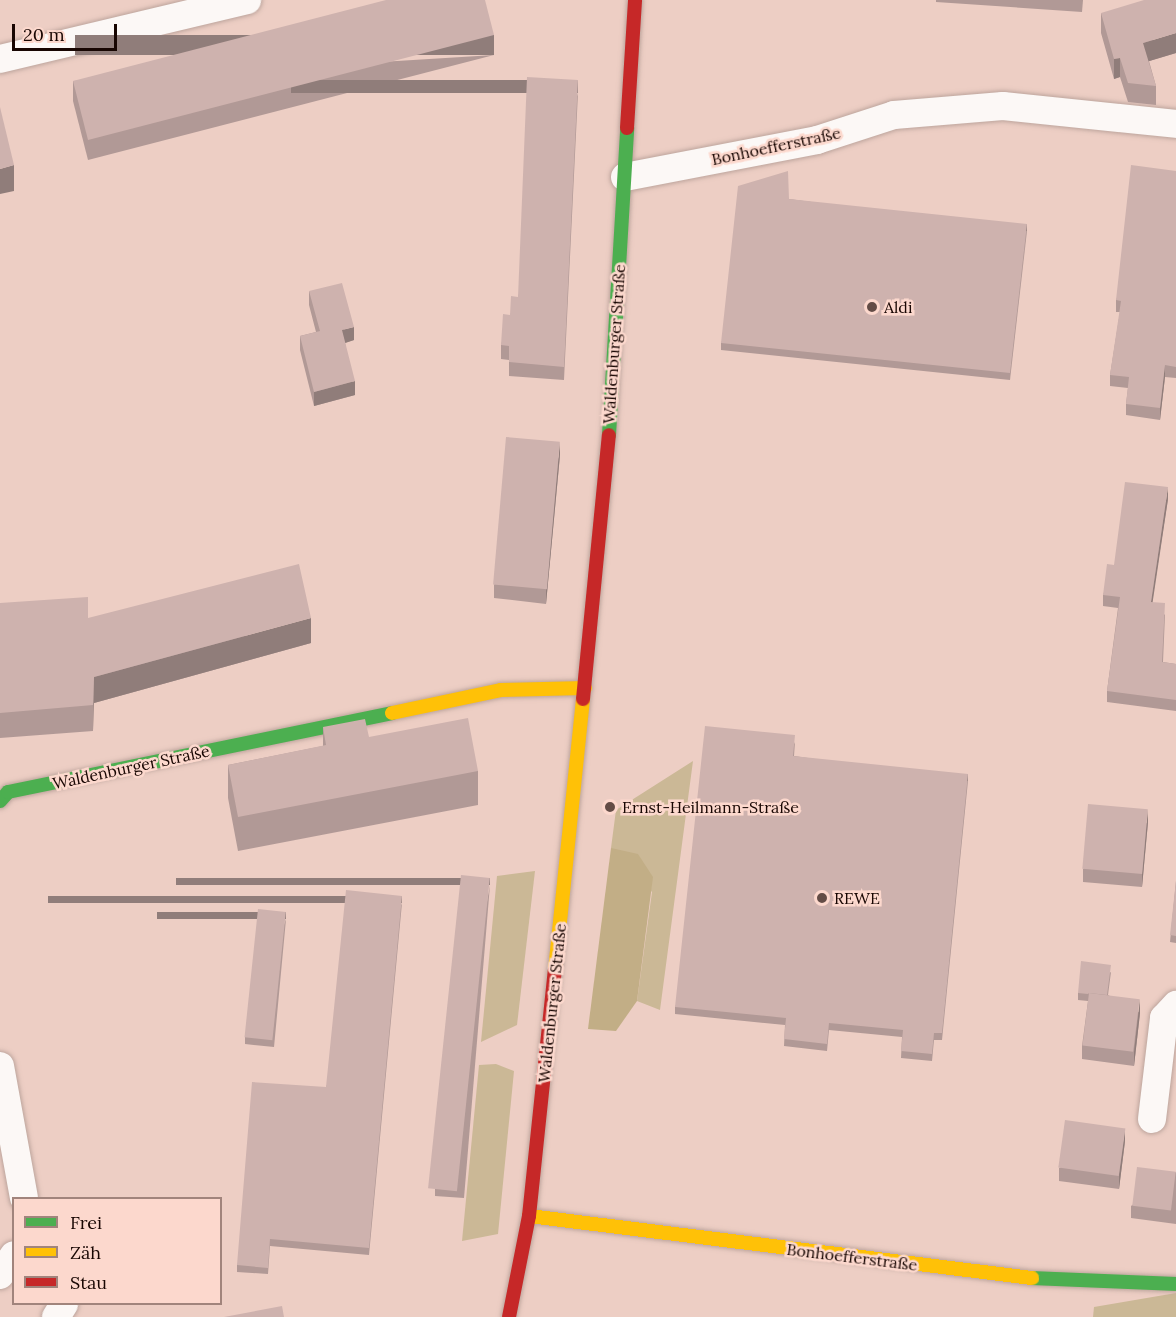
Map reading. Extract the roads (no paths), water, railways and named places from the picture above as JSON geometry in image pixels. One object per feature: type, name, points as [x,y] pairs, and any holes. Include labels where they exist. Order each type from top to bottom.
[{"type":"street","points":[[0,59],[247,0]]},
{"type":"street","name":"Waldenburger Straße","points":[[509,1317],[529,1216],[607,463],[635,0]]},
{"type":"street","name":"Bonhoefferstraße","points":[[625,177],[817,140],[894,116],[1003,106],[1176,124]]},
{"type":"street","name":"Waldenburger Straße","points":[[0,801],[8,792],[501,690],[585,688]]},
{"type":"street","points":[[1152,1119],[1164,1018],[1176,1005]]},
{"type":"street","points":[[0,1066],[24,1197]]},
{"type":"street","name":"Bonhoefferstraße","points":[[529,1216],[998,1276],[1176,1284]]},
{"type":"street","points":[[0,1275],[12,1258]]},
{"type":"place","name":"Aldi","points":[[872,307]]},
{"type":"place","name":"Ernst-Heilmann-Straße","points":[[610,807]]},
{"type":"place","name":"REWE","points":[[822,898]]}]
